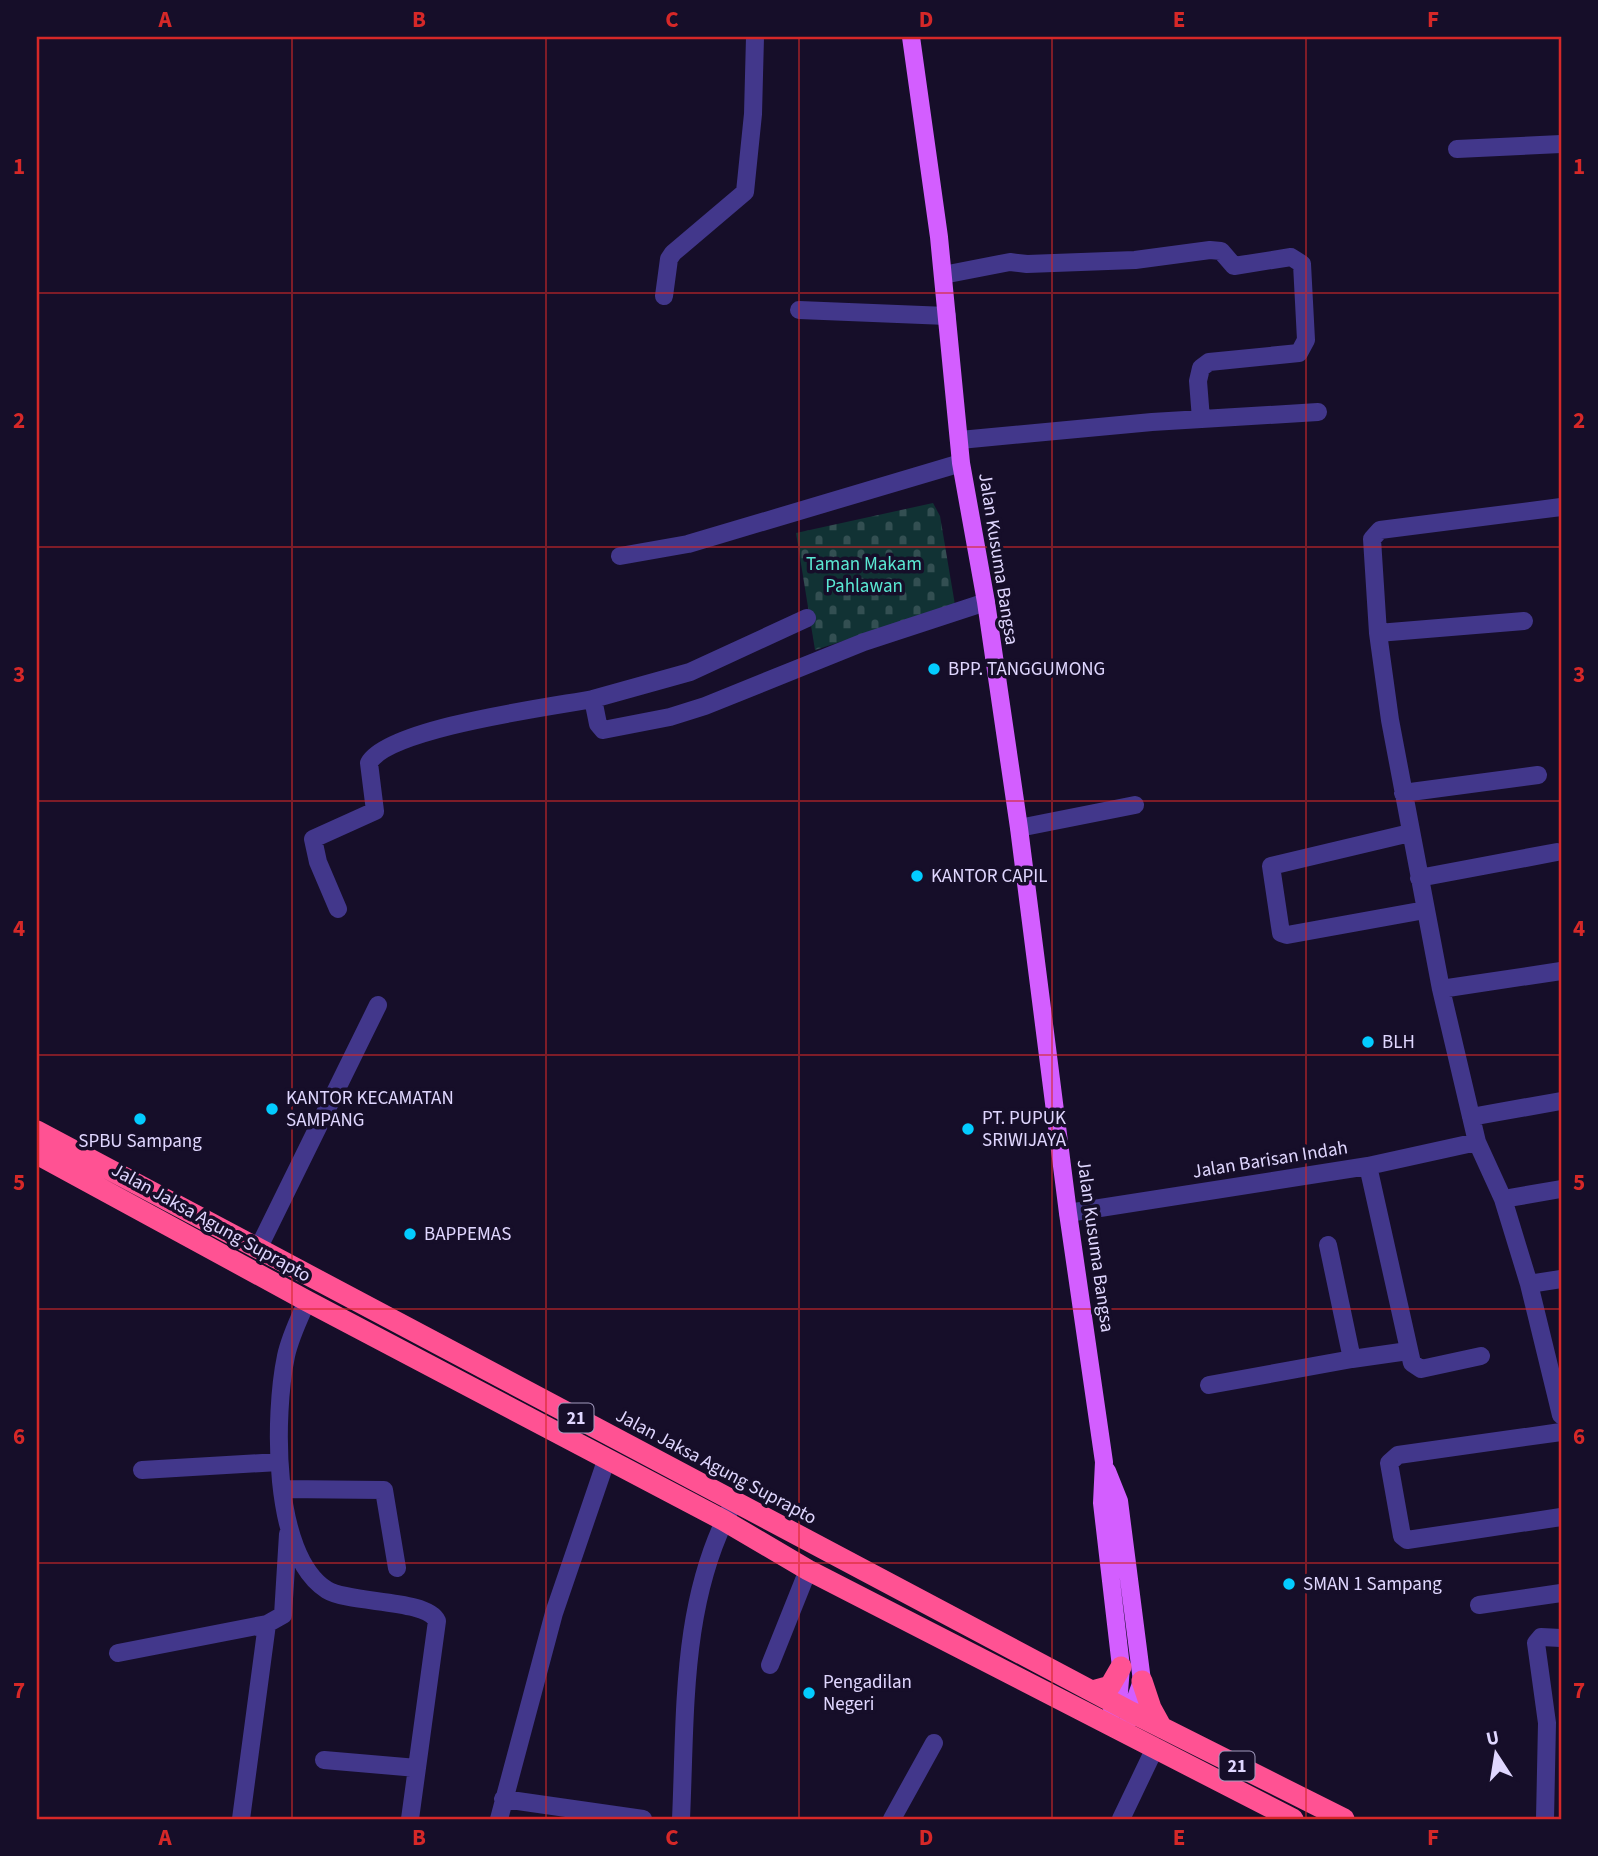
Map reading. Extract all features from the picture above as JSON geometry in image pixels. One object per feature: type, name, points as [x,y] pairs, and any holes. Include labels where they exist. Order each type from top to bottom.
[{"type":"highway","name":"Jalan Jaksa Agung Suprapto","points":[[37,1131],[258,1247],[729,1511],[808,1570],[1115,1728]]},
{"type":"highway","name":"Jalan Jaksa Agung Suprapto","points":[[37,1154],[307,1301],[607,1458],[729,1511],[1123,1708]]},
{"type":"highway","points":[[1092,1691],[1110,1686],[1121,1667]]},
{"type":"highway","points":[[1142,1681],[1151,1708],[1162,1728]]},
{"type":"highway","name":"21","points":[[1123,1708],[1344,1819]]},
{"type":"highway","name":"21","points":[[1115,1728],[1293,1819]]},
{"type":"main road","name":"Jalan Kusuma Bangsa","points":[[911,37],[943,275],[961,463],[986,602],[1019,828],[1068,1213],[1104,1462],[1102,1503],[1121,1667],[1123,1708]]},
{"type":"main road","name":"Jalan Kusuma Bangsa","points":[[1104,1462],[1119,1501],[1142,1681],[1123,1708]]},
{"type":"main road","points":[[1115,1728],[1123,1708]]},
{"type":"street","points":[[664,296],[671,255],[745,192],[753,114],[755,37]]},
{"type":"street","points":[[1457,149],[1561,144]]},
{"type":"street","points":[[943,275],[1010,262],[1027,264],[1135,260],[1210,250],[1221,251],[1234,266],[1291,257],[1299,259],[1303,264],[1306,340],[1303,348],[1299,353],[1209,362],[1201,368],[1198,380],[1201,419]]},
{"type":"street","points":[[799,310],[947,316]]},
{"type":"street","points":[[960,440],[1201,419],[1318,412]]},
{"type":"street","points":[[620,555],[688,544],[961,463]]},
{"type":"street","points":[[1561,507],[1376,532],[1372,539],[1378,633],[1410,833],[1441,989],[1477,1142],[1503,1199],[1556,1367],[1561,1415]]},
{"type":"street","points":[[593,699],[598,724],[603,730],[670,717],[864,642],[986,602]]},
{"type":"street","points":[[338,909],[318,862],[313,839],[375,810],[369,763],[374,754],[404,739],[456,725],[593,699],[690,672],[807,618]]},
{"type":"street","points":[[1378,633],[1524,621]]},
{"type":"street","points":[[1403,793],[1538,775]]},
{"type":"street","points":[[1019,828],[1135,805]]},
{"type":"street","points":[[1410,833],[1271,866],[1281,933],[1287,935],[1425,909]]},
{"type":"street","points":[[1419,878],[1557,852]]},
{"type":"street","points":[[1441,989],[1561,971]]},
{"type":"street","points":[[258,1247],[378,1005]]},
{"type":"street","points":[[1471,1117],[1561,1101]]},
{"type":"street","name":"Jalan Barisan Indah","points":[[1068,1213],[1368,1166],[1477,1142]]},
{"type":"street","points":[[1368,1166],[1408,1351],[1414,1366],[1421,1369],[1481,1356]]},
{"type":"street","points":[[1503,1199],[1561,1189]]},
{"type":"street","points":[[1328,1245],[1352,1359]]},
{"type":"street","points":[[1529,1284],[1561,1279]]},
{"type":"street","points":[[118,1653],[267,1624],[282,1615],[288,1534],[279,1462],[285,1362],[291,1338],[307,1301]]},
{"type":"street","points":[[1209,1385],[1408,1351]]},
{"type":"street","points":[[1561,1432],[1398,1455],[1389,1463],[1402,1536],[1407,1540],[1561,1517]]},
{"type":"street","points":[[499,1819],[554,1613],[607,1458]]},
{"type":"street","points":[[142,1470],[279,1462]]},
{"type":"street","points":[[282,1489],[384,1490],[397,1568]]},
{"type":"street","points":[[681,1819],[693,1614],[700,1580],[729,1511]]},
{"type":"street","points":[[288,1534],[319,1583],[331,1592],[427,1611],[436,1617],[438,1627],[410,1819]]},
{"type":"street","points":[[771,1665],[808,1570]]},
{"type":"street","points":[[1479,1605],[1561,1593]]},
{"type":"street","points":[[241,1819],[267,1624]]},
{"type":"street","points":[[1545,1819],[1547,1723],[1536,1643],[1541,1637],[1561,1638]]},
{"type":"street","points":[[892,1819],[934,1743]]},
{"type":"street","points":[[1121,1819],[1154,1750]]},
{"type":"street","points":[[324,1760],[417,1768]]},
{"type":"street","points":[[503,1798],[591,1816],[605,1812],[643,1819]]},
{"type":"green space","name":"Taman Makam Pahlawan","points":[[933,503],[940,516],[955,605],[815,650],[796,533]]},
{"type":"place","name":"BPP. TANGGUMONG","points":[[934,669]]},
{"type":"place","name":"KANTOR CAPIL","points":[[917,876]]},
{"type":"place","name":"BLH","points":[[1368,1042]]},
{"type":"place","name":"KANTOR KECAMATAN SAMPANG","points":[[272,1109]]},
{"type":"place","name":"SPBU Sampang","points":[[140,1119]]},
{"type":"place","name":"PT. PUPUK SRIWIJAYA","points":[[968,1129]]},
{"type":"place","name":"BAPPEMAS","points":[[410,1234]]},
{"type":"place","name":"SMAN 1 Sampang","points":[[1289,1584]]},
{"type":"place","name":"Pengadilan Negeri","points":[[809,1693]]}]
